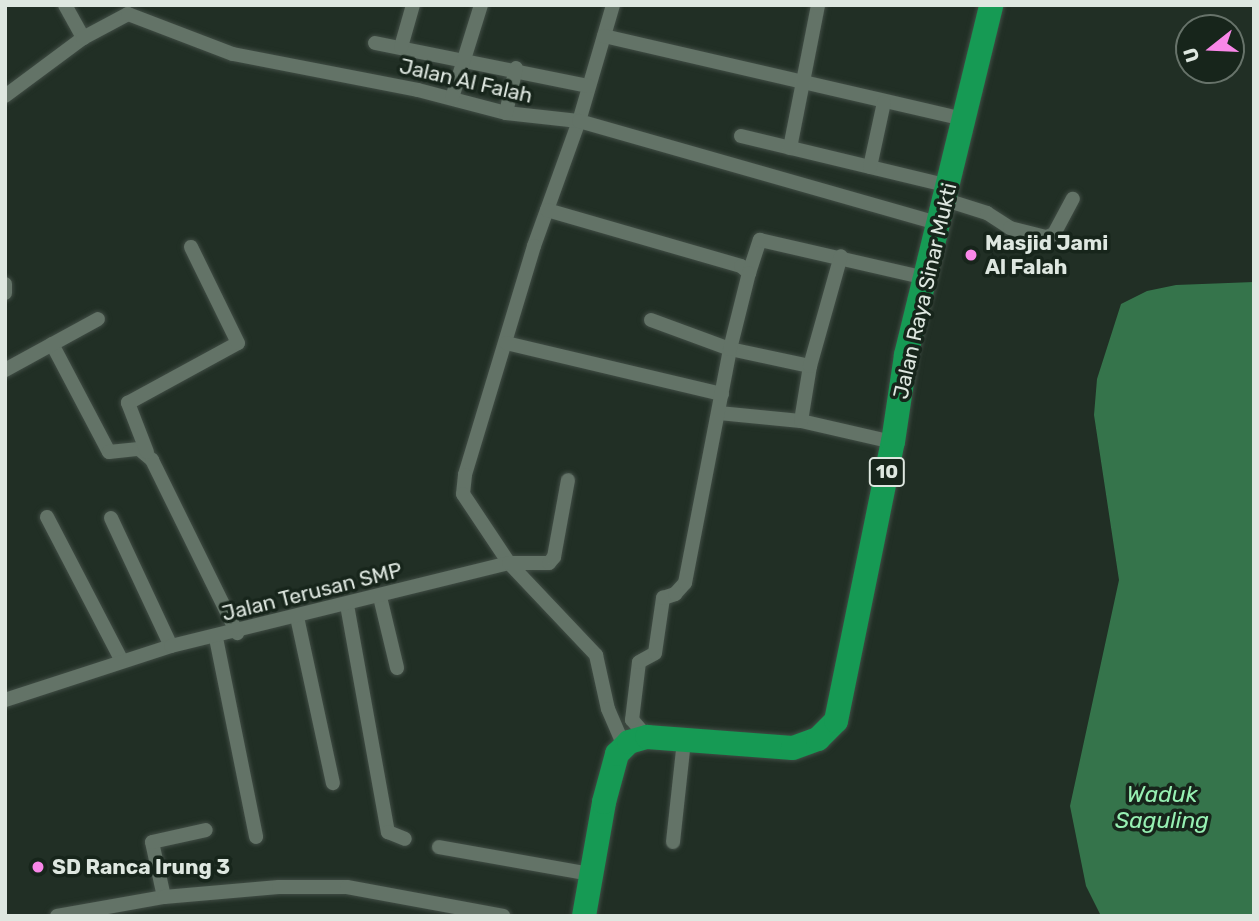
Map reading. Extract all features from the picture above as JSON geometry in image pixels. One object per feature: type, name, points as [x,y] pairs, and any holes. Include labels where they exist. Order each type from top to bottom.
[{"type":"highway","name":"Jalan Raya Sinar Mukti","points":[[635,742],[684,740],[793,748],[812,743],[832,728],[893,442],[906,355],[948,193],[991,5]]},
{"type":"highway","points":[[584,916],[604,802],[617,754],[635,742]]},
{"type":"street","points":[[65,5],[83,38]]},
{"type":"street","points":[[401,47],[413,5]]},
{"type":"street","points":[[452,99],[481,5]]},
{"type":"street","points":[[613,5],[579,121],[547,210],[465,475],[463,494],[509,563],[596,656],[608,709],[635,742]]},
{"type":"street","points":[[789,148],[818,5]]},
{"type":"street","name":"Jalan Al Falah","points":[[5,96],[83,38],[128,14],[233,54],[452,99],[506,113],[579,121],[940,224]]},
{"type":"street","points":[[604,36],[964,119]]},
{"type":"street","points":[[375,43],[516,68],[589,86]]},
{"type":"street","points":[[506,113],[516,68]]},
{"type":"street","points":[[870,167],[884,102]]},
{"type":"street","points":[[741,136],[870,167],[948,193],[1014,230],[1048,237],[1054,234],[1073,200]]},
{"type":"street","points":[[547,210],[741,266],[749,273]]},
{"type":"street","points":[[635,742],[632,720],[639,662],[655,653],[663,598],[675,594],[685,583],[730,349],[760,240],[841,256],[926,278]]},
{"type":"street","points":[[191,247],[238,343],[128,402],[147,452],[237,633]]},
{"type":"street","points":[[801,421],[810,366],[841,256]]},
{"type":"street","points":[[5,284],[5,293]]},
{"type":"street","points":[[5,370],[98,319]]},
{"type":"street","points":[[651,320],[730,349],[810,366]]},
{"type":"street","points":[[506,343],[722,394]]},
{"type":"street","points":[[52,344],[108,452],[147,452]]},
{"type":"street","points":[[719,413],[801,421],[893,442]]},
{"type":"street","name":"Jalan Terusan SMP","points":[[5,700],[172,646],[237,633],[509,563],[552,562],[568,480]]},
{"type":"street","points":[[47,517],[122,661]]},
{"type":"street","points":[[111,518],[172,646]]},
{"type":"street","points":[[380,597],[397,668]]},
{"type":"street","points":[[347,605],[388,832],[405,839]]},
{"type":"street","points":[[298,617],[333,783]]},
{"type":"street","points":[[216,638],[256,836]]},
{"type":"street","points":[[673,842],[684,740]]},
{"type":"street","points":[[164,897],[152,842],[206,830]]},
{"type":"street","points":[[439,847],[590,874]]},
{"type":"street","points":[[57,916],[113,910],[164,897],[234,888],[347,887],[503,916]]},
{"type":"water","name":"Waduk Saguling","points":[[1254,282],[1254,916],[1101,916],[1086,886],[1070,806],[1119,580],[1094,415],[1097,379],[1121,304],[1147,291],[1176,285]]},
{"type":"place","name":"Masjid Jami Al Falah","points":[[971,255]]},
{"type":"place","name":"SD Ranca Irung 3","points":[[38,867]]}]
